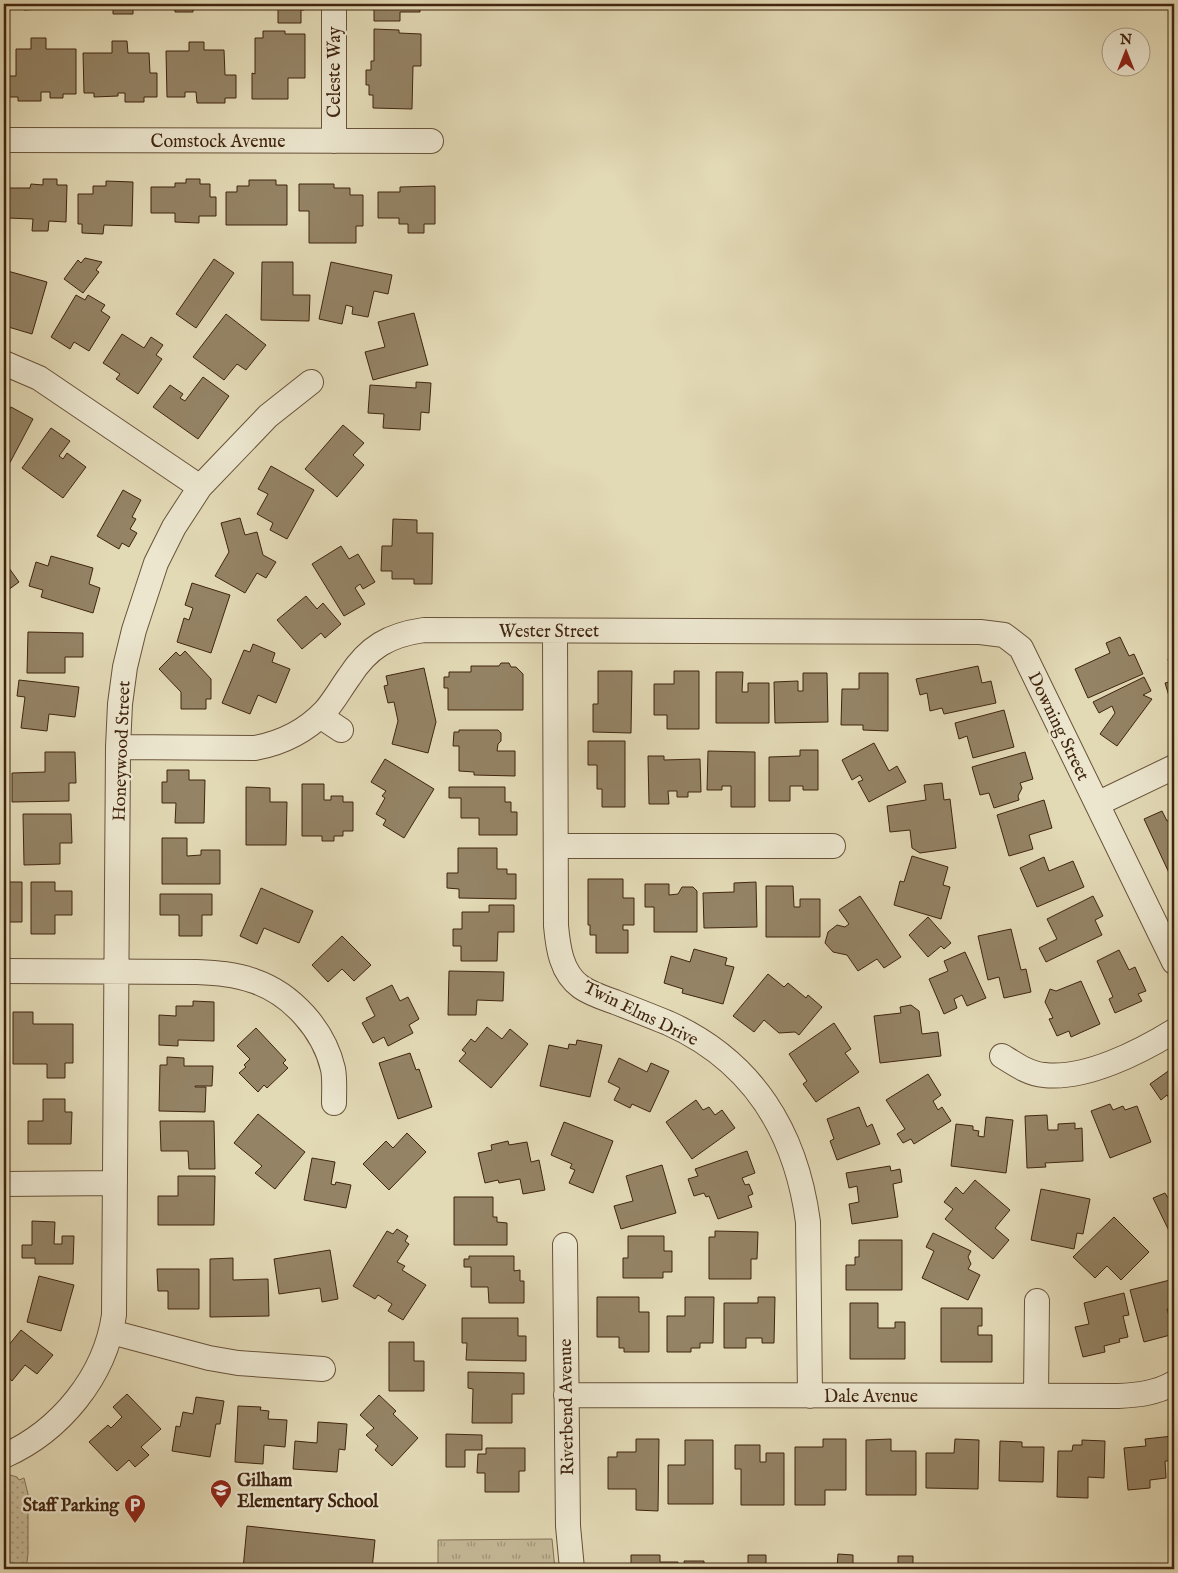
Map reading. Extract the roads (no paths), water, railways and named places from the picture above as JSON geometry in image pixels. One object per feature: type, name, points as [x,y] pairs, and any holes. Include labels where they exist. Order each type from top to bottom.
[{"type":"street","name":"Celeste Way","points":[[334,4],[334,141]]},
{"type":"street","name":"Comstock Avenue","points":[[4,140],[431,140]]},
{"type":"street","points":[[4,363],[39,378],[200,486]]},
{"type":"street","name":"Honeywood Street","points":[[4,1456],[41,1434],[72,1405],[93,1375],[111,1332],[114,1315],[118,747],[120,704],[125,667],[144,595],[156,563],[174,527],[200,486],[268,416],[311,382]]},
{"type":"street","name":"Wester Street","points":[[118,747],[255,748],[273,744],[296,734],[320,716],[338,695],[359,662],[382,642],[396,636],[424,630],[980,632],[1004,634],[1021,648]]},
{"type":"street","name":"Twin Elms Drive","points":[[555,631],[556,926],[561,960],[568,973],[579,986],[671,1025],[695,1037],[720,1055],[763,1098],[781,1128],[804,1193],[808,1222],[810,1396]]},
{"type":"street","name":"Downing Street","points":[[1021,648],[1174,962]]},
{"type":"street","points":[[320,716],[341,730]]},
{"type":"street","points":[[1097,804],[1174,767]]},
{"type":"street","points":[[556,846],[832,846]]},
{"type":"street","points":[[4,971],[117,971],[226,974],[255,981],[296,1007],[319,1033],[328,1051],[334,1071],[334,1103]]},
{"type":"street","points":[[1002,1056],[1026,1070],[1043,1075],[1069,1074],[1109,1064],[1174,1031]]},
{"type":"street","points":[[4,1184],[115,1184]]},
{"type":"street","name":"Riverbend Avenue","points":[[565,1245],[568,1526],[572,1569]]},
{"type":"street","points":[[1036,1396],[1037,1301]]},
{"type":"street","points":[[111,1332],[208,1358],[322,1369]]},
{"type":"street","name":"Dale Avenue","points":[[566,1395],[1142,1395],[1162,1390],[1174,1384]]},
{"type":"place","name":"Gilham Elementary School","points":[[221,1509]]},
{"type":"place","name":"Staff Parking","points":[[135,1524]]}]
